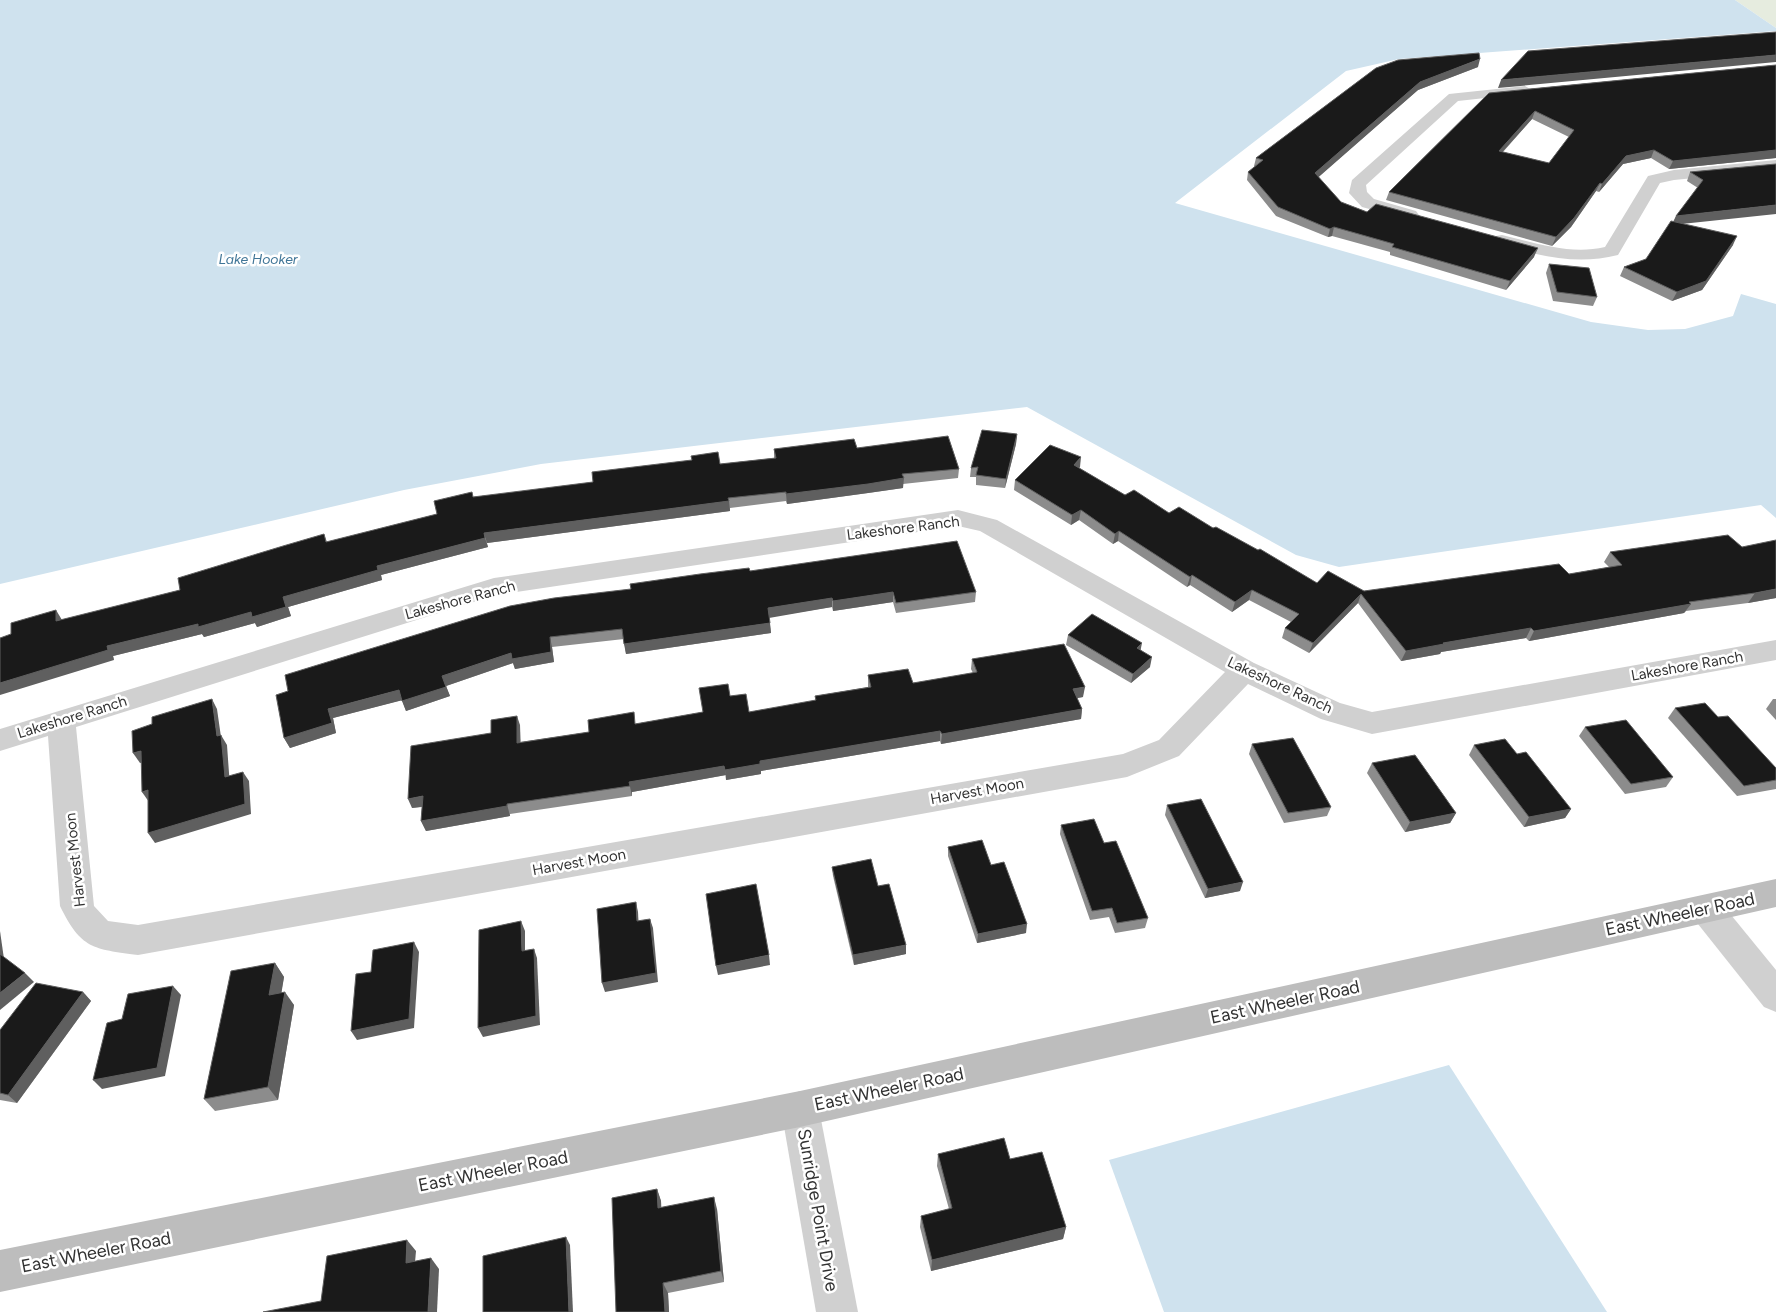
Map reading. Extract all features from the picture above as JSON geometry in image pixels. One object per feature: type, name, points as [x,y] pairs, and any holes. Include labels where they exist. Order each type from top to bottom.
[{"type":"street","points":[[1426,219],[1368,203],[1358,193],[1358,184],[1454,97],[1544,89]]},
{"type":"street","points":[[1483,235],[1559,256],[1594,256],[1612,251],[1654,180],[1674,176],[1776,165]]},
{"type":"street","name":"Lakeshore Ranch","points":[[0,740],[494,588],[958,518],[988,525],[1244,670],[1331,711],[1372,723],[1776,650]]},
{"type":"street","name":"Harvest Moon","points":[[61,720],[78,906],[84,923],[96,933],[138,940],[1127,765],[1169,748],[1244,670]]},
{"type":"street","name":"East Wheeler Road","points":[[0,1271],[800,1109],[1776,893]]},
{"type":"street","points":[[1706,909],[1776,996]]},
{"type":"street","name":"Sunridge Point Drive","points":[[800,1109],[837,1312]]},
{"type":"shaded area","points":[[1735,0],[1776,0],[1776,28]]},
{"type":"water","name":"Lake Hooker","points":[[0,0],[1735,0],[1776,28],[1776,31],[1399,59],[1346,71],[1175,203],[1591,322],[1648,330],[1685,329],[1733,316],[1741,294],[1776,304],[1776,518],[1761,505],[1339,567],[1296,555],[1027,407],[541,464],[404,490],[0,584]]},
{"type":"water","points":[[1449,1065],[1607,1312],[1164,1312],[1109,1160]]},
{"type":"building","points":[[1776,32],[1776,55],[1501,80],[1528,51]]},
{"type":"building","points":[[1479,53],[1480,59],[1420,82],[1315,173],[1341,202],[1367,212],[1376,204],[1538,248],[1510,281],[1392,247],[1394,244],[1334,227],[1330,229],[1278,207],[1248,172],[1263,160],[1256,158],[1376,68],[1398,60]]},
{"type":"building","points":[[1776,65],[1776,150],[1673,161],[1654,150],[1626,156],[1602,184],[1600,183],[1574,218],[1556,237],[1389,192],[1489,93]],"holes":[[[1535,111],[1574,130],[1549,163],[1499,151]]]},
{"type":"building","points":[[1776,164],[1776,205],[1676,216],[1703,180],[1690,172]]},
{"type":"building","points":[[1671,221],[1737,236],[1706,281],[1677,292],[1624,267],[1646,259]]},
{"type":"building","points":[[1549,264],[1589,268],[1597,297],[1557,292]]},
{"type":"building","points":[[982,430],[1017,434],[1006,479],[976,475],[978,467],[971,468]]},
{"type":"building","points":[[948,436],[959,469],[902,474],[904,478],[868,484],[786,494],[786,492],[728,498],[729,501],[484,533],[485,538],[377,566],[378,570],[283,597],[286,607],[252,617],[251,612],[198,627],[198,624],[107,646],[108,650],[0,683],[0,638],[11,634],[11,623],[56,610],[56,621],[180,590],[178,578],[283,546],[324,534],[326,542],[437,514],[434,501],[472,492],[473,497],[593,482],[592,472],[692,460],[691,456],[718,452],[720,464],[776,458],[774,449],[854,439],[857,448]]},
{"type":"building","points":[[1050,445],[1081,457],[1074,465],[1125,495],[1134,490],[1169,513],[1179,507],[1213,528],[1216,527],[1258,550],[1260,549],[1317,583],[1328,571],[1364,591],[1559,564],[1569,574],[1622,565],[1610,552],[1728,535],[1742,547],[1776,540],[1776,589],[1689,602],[1691,604],[1534,631],[1531,628],[1406,651],[1361,594],[1313,643],[1285,628],[1299,614],[1252,590],[1235,602],[1192,575],[1190,577],[1119,531],[1115,534],[1081,510],[1072,515],[1015,480]]},
{"type":"building","points":[[957,541],[976,592],[896,603],[893,592],[833,601],[832,598],[768,608],[770,623],[624,644],[622,629],[550,637],[551,652],[512,659],[511,653],[442,676],[446,687],[402,701],[399,690],[328,709],[332,723],[284,738],[276,695],[288,691],[285,675],[510,606],[554,598],[631,589],[630,584],[749,568],[750,571]]},
{"type":"building","points":[[1092,614],[1142,643],[1137,648],[1152,657],[1133,674],[1068,635]]},
{"type":"building","points":[[1064,644],[1085,687],[1073,689],[1082,709],[942,734],[940,731],[760,761],[760,764],[725,770],[724,766],[629,782],[630,786],[507,804],[507,806],[421,821],[423,796],[408,799],[411,746],[491,733],[491,720],[517,716],[517,743],[589,732],[588,720],[634,712],[635,724],[703,712],[699,688],[728,684],[730,696],[746,694],[749,712],[816,700],[815,696],[871,687],[868,675],[908,669],[913,683],[977,672],[972,659]]},
{"type":"building","points":[[212,699],[217,736],[221,735],[225,777],[243,772],[245,804],[148,833],[148,790],[142,792],[141,751],[133,753],[132,731],[152,724],[152,717]]},
{"type":"building","points":[[1705,703],[1718,717],[1728,716],[1776,768],[1776,780],[1744,786],[1675,708]]},
{"type":"building","points":[[1626,720],[1673,777],[1631,784],[1585,727]]},
{"type":"building","points":[[1293,738],[1331,807],[1288,813],[1252,744]]},
{"type":"building","points":[[1505,739],[1517,754],[1526,752],[1571,809],[1529,817],[1474,745]]},
{"type":"building","points":[[1415,755],[1456,813],[1410,822],[1372,763]]},
{"type":"building","points":[[1201,799],[1243,882],[1208,889],[1167,805]]},
{"type":"building","points":[[1094,819],[1104,843],[1116,841],[1148,918],[1117,923],[1112,908],[1092,911],[1061,825]]},
{"type":"building","points":[[982,840],[991,865],[1004,862],[1027,924],[978,934],[948,847]]},
{"type":"building","points":[[871,859],[878,886],[889,884],[906,945],[853,955],[832,867]]},
{"type":"building","points":[[756,884],[769,955],[716,966],[706,894]]},
{"type":"building","points":[[636,902],[637,921],[650,919],[656,973],[602,983],[597,909]]},
{"type":"building","points":[[521,921],[522,951],[534,949],[536,1016],[478,1028],[479,930]]},
{"type":"building","points":[[414,942],[409,1019],[351,1031],[356,974],[371,972],[373,950]]},
{"type":"building","points":[[0,954],[25,973],[0,993]]},
{"type":"building","points":[[275,963],[269,995],[285,992],[268,1087],[204,1099],[231,971]]},
{"type":"building","points":[[36,983],[83,992],[8,1095],[0,1093],[0,1030]]},
{"type":"building","points":[[173,986],[157,1068],[93,1080],[107,1023],[122,1019],[128,994]]},
{"type":"building","points":[[1004,1138],[1010,1159],[1042,1152],[1066,1227],[932,1260],[921,1216],[952,1208],[938,1154]]},
{"type":"building","points":[[657,1189],[658,1208],[714,1197],[721,1271],[663,1283],[665,1312],[616,1312],[612,1198]]},
{"type":"building","points":[[566,1237],[569,1312],[483,1312],[483,1256]]},
{"type":"building","points":[[407,1240],[406,1263],[431,1258],[428,1312],[263,1312],[321,1301],[327,1256]]}]
